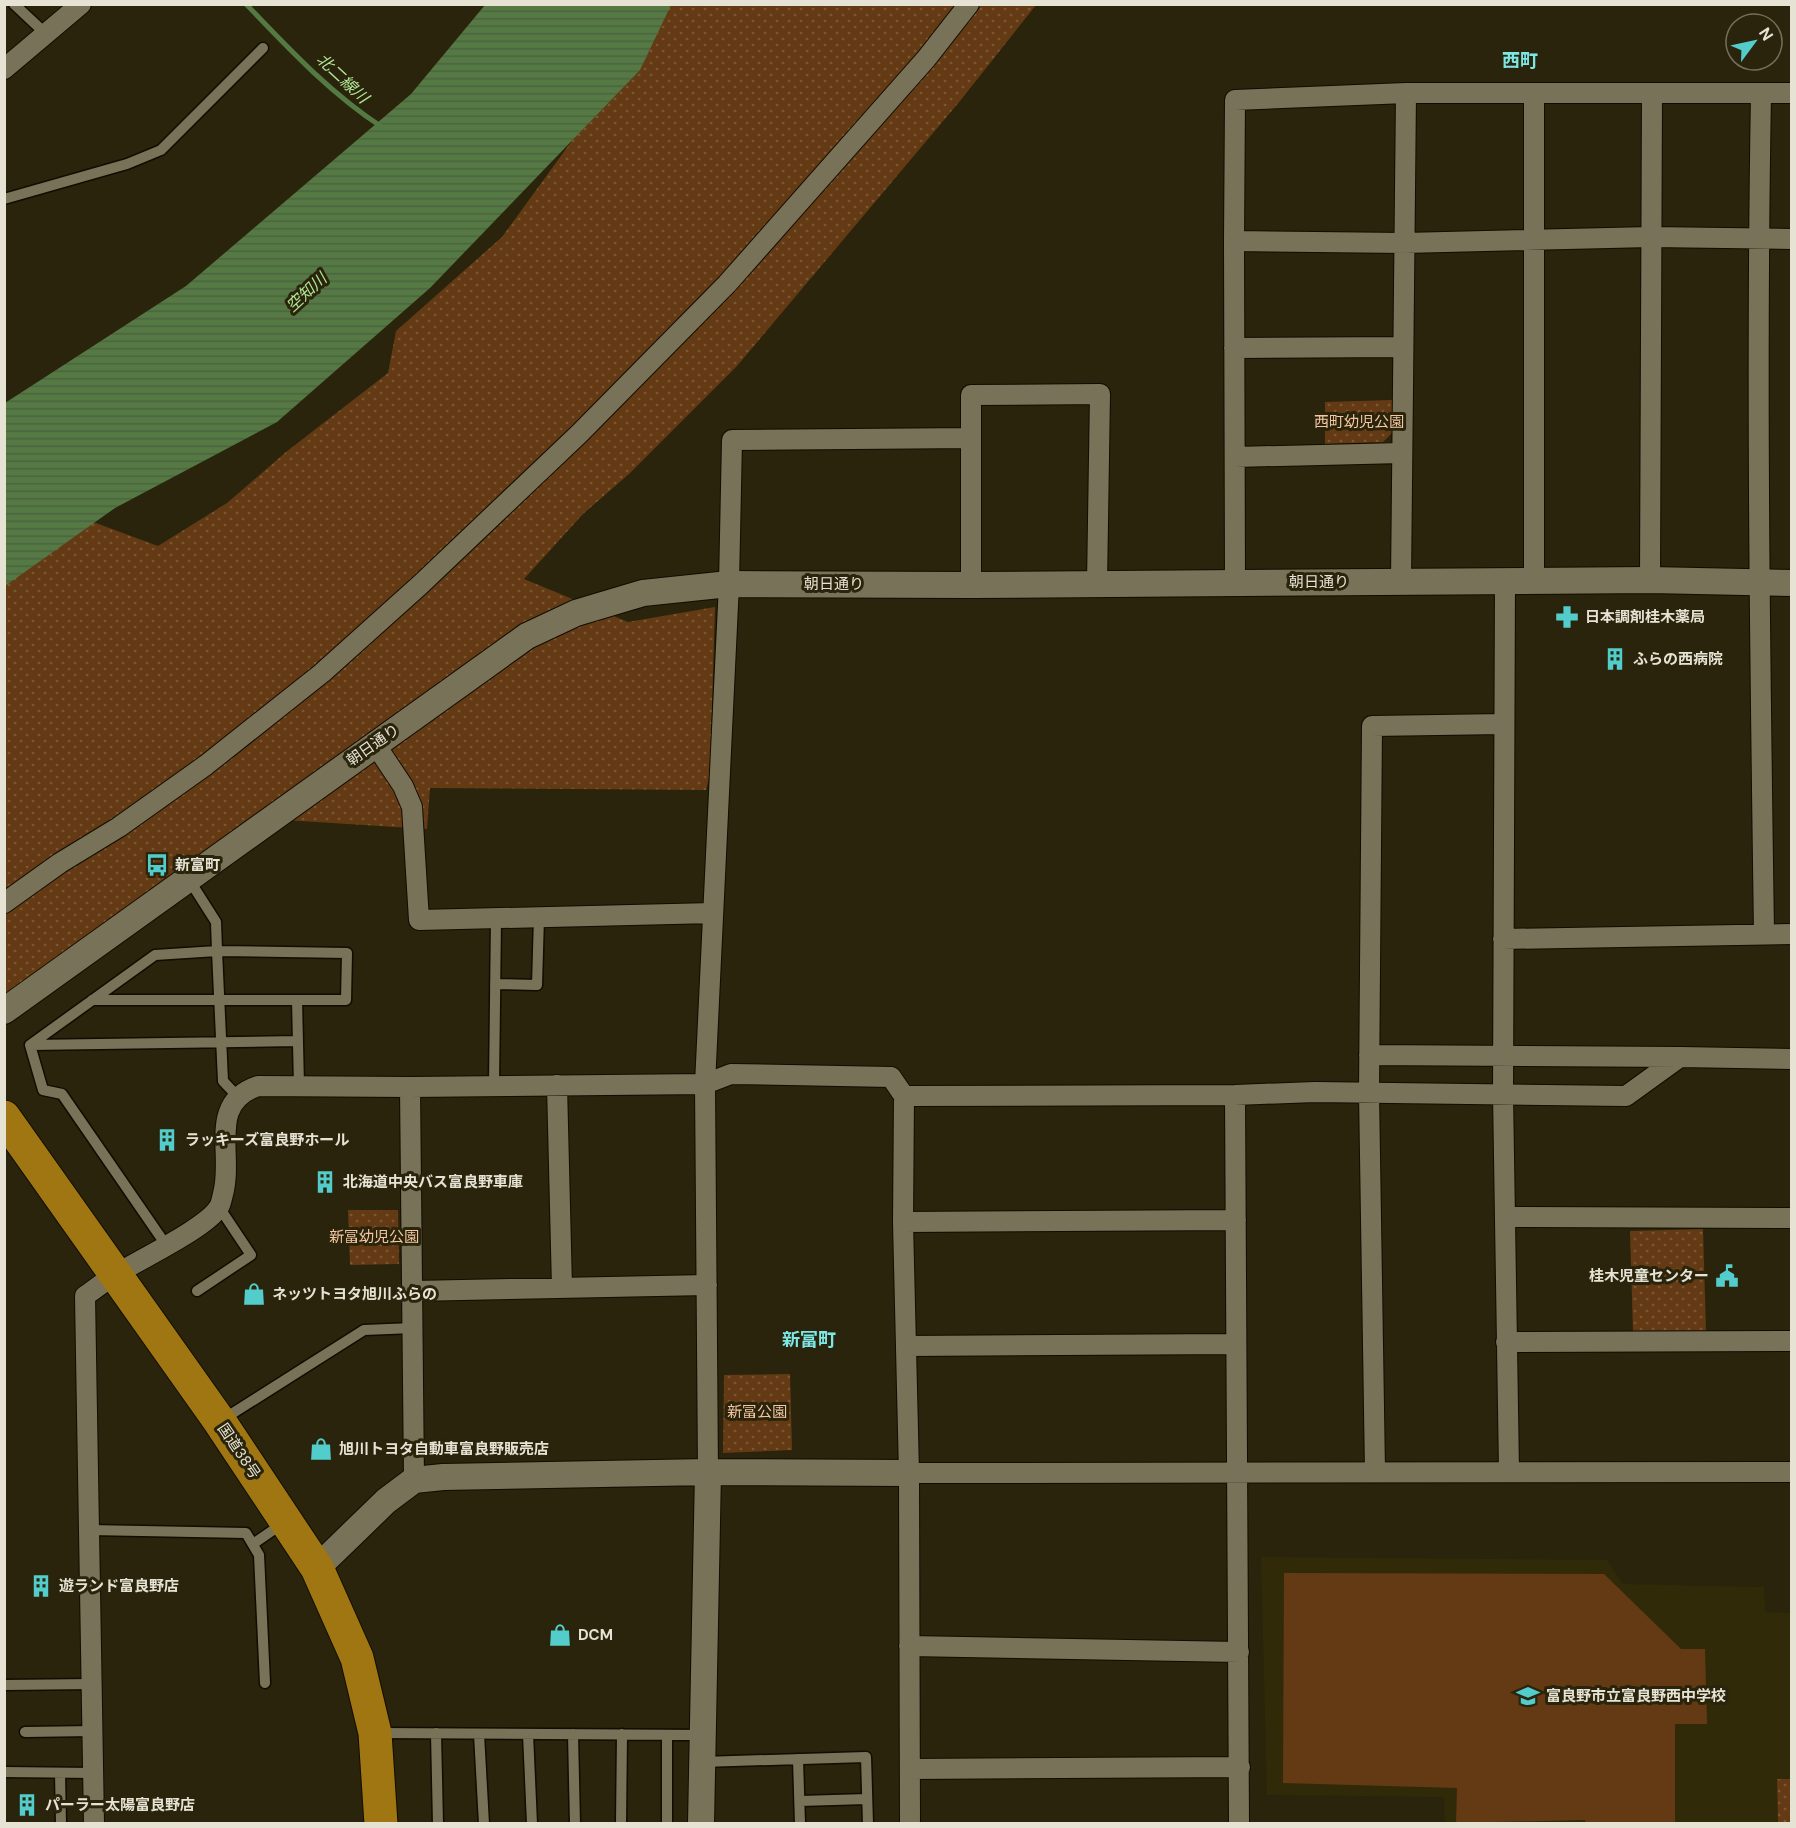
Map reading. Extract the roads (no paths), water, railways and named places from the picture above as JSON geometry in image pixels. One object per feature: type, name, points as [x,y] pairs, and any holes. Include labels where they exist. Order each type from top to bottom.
[{"type":"highway","name":"国道38号","points":[[4,1117],[220,1422],[317,1568],[357,1658],[375,1733],[381,1824]]},
{"type":"street","points":[[4,69],[81,4]]},
{"type":"street","points":[[4,903],[60,863],[119,827],[206,765],[322,673],[420,585],[579,434],[727,284],[926,59],[969,4]]},
{"type":"street","points":[[1401,582],[1406,93]]},
{"type":"street","points":[[1235,583],[1235,100],[1406,93],[1791,93]]},
{"type":"street","points":[[1533,580],[1534,93]]},
{"type":"street","points":[[1650,580],[1652,94]]},
{"type":"street","points":[[1761,94],[1758,239],[1759,582],[1764,934]]},
{"type":"street","points":[[1234,241],[1404,243],[1651,237],[1791,239]]},
{"type":"street","points":[[1234,348],[1403,347]]},
{"type":"street","points":[[971,585],[971,395],[1100,394],[1097,584]]},
{"type":"street","points":[[701,1824],[708,1472],[705,1084],[729,584],[732,440],[971,438]]},
{"type":"street","points":[[1235,457],[1402,453]]},
{"type":"street","name":"朝日通り","points":[[4,1011],[527,636],[576,613],[643,593],[729,584],[971,585],[1533,580],[1791,583]]},
{"type":"street","points":[[1504,581],[1503,1093],[1509,1471]]},
{"type":"street","points":[[1375,1471],[1369,1092],[1372,726],[1503,724]]},
{"type":"street","points":[[375,744],[403,786],[412,807],[418,920],[713,913]]},
{"type":"street","points":[[1503,939],[1791,934]]},
{"type":"street","points":[[1369,1056],[1791,1059]]},
{"type":"street","points":[[904,1096],[1235,1095],[1369,1092],[1626,1096],[1680,1057]]},
{"type":"street","points":[[94,1824],[85,1296],[114,1275],[201,1224],[219,1207],[225,1184],[227,1116],[232,1102],[246,1090],[258,1086],[705,1084],[731,1074],[891,1077],[904,1096],[903,1222],[909,1473],[910,1824]]},
{"type":"street","points":[[557,1085],[562,1288]]},
{"type":"street","points":[[410,1087],[414,1480]]},
{"type":"street","points":[[1235,1095],[1239,1824]]},
{"type":"street","points":[[1506,1217],[1791,1218]]},
{"type":"street","points":[[903,1222],[1236,1220]]},
{"type":"street","points":[[412,1291],[707,1285]]},
{"type":"street","points":[[1506,1342],[1791,1341]]},
{"type":"street","points":[[907,1346],[1236,1344]]},
{"type":"street","points":[[317,1568],[386,1501],[414,1480],[443,1477],[708,1472],[1791,1472]]},
{"type":"street","points":[[909,1646],[1239,1652]]},
{"type":"street","points":[[910,1769],[1239,1767]]},
{"type":"lane","points":[[14,4],[47,35]]},
{"type":"lane","points":[[4,199],[127,164],[161,150],[263,48]]},
{"type":"lane","points":[[188,878],[216,922],[223,1081],[238,1097]]},
{"type":"lane","points":[[495,984],[537,984],[539,917]]},
{"type":"lane","points":[[494,1086],[496,918]]},
{"type":"lane","points":[[30,1045],[91,1000],[155,955],[217,951],[347,953],[346,999],[91,1000]]},
{"type":"lane","points":[[297,1000],[299,1086]]},
{"type":"lane","points":[[30,1045],[298,1041]]},
{"type":"lane","points":[[30,1045],[44,1090],[62,1094],[166,1245]]},
{"type":"lane","points":[[197,1291],[251,1255],[219,1207]]},
{"type":"lane","points":[[220,1422],[364,1330],[413,1328]]},
{"type":"lane","points":[[253,1544],[286,1522]]},
{"type":"lane","points":[[90,1530],[246,1533],[259,1555],[265,1683]]},
{"type":"lane","points":[[4,1685],[92,1684]]},
{"type":"lane","points":[[25,1732],[93,1731]]},
{"type":"lane","points":[[375,1733],[703,1735]]},
{"type":"lane","points":[[436,1733],[438,1824]]},
{"type":"lane","points":[[479,1734],[484,1824]]},
{"type":"lane","points":[[528,1734],[532,1824]]},
{"type":"lane","points":[[573,1734],[575,1824]]},
{"type":"lane","points":[[621,1824],[622,1734]]},
{"type":"lane","points":[[667,1735],[667,1824]]},
{"type":"lane","points":[[702,1762],[866,1757],[868,1824]]},
{"type":"lane","points":[[798,1759],[800,1824]]},
{"type":"lane","points":[[4,1772],[93,1773]]},
{"type":"lane","points":[[60,1773],[61,1824]]},
{"type":"lane","points":[[800,1801],[867,1799]]},
{"type":"water","name":"空知川","points":[[485,5],[671,5],[640,70],[430,288],[277,422],[115,508],[5,586],[5,403],[186,286],[411,94]]},
{"type":"waterway","name":"北二線川","points":[[246,4],[294,54],[328,85],[382,127]]},
{"type":"place","name":"日本調剤桂木薬局","points":[[1567,617]]},
{"type":"place","name":"ふらの西病院","points":[[1615,659]]},
{"type":"place","name":"新富町","points":[[157,865]]},
{"type":"place","name":"ラッキーズ富良野ホール","points":[[167,1140]]},
{"type":"place","name":"北海道中央バス富良野車庫","points":[[325,1182]]},
{"type":"place","name":"桂木児童センター","points":[[1727,1276]]},
{"type":"place","name":"ネッツトヨタ旭川ふらの","points":[[254,1294]]},
{"type":"place","name":"旭川トヨタ自動車富良野販売店","points":[[321,1449]]},
{"type":"place","name":"遊ランド富良野店","points":[[41,1586]]},
{"type":"place","name":"DCM","points":[[560,1635]]},
{"type":"place","name":"富良野市立富良野西中学校","points":[[1528,1696]]},
{"type":"place","name":"パーラー太陽富良野店","points":[[27,1805]]},
{"type":"district","name":"西町","points":[[1520,61]]},
{"type":"district","name":"新富町","points":[[809,1340]]},
{"type":"park label","name":"西町幼児公園","points":[[1359,422]]},
{"type":"park label","name":"新冨幼児公園","points":[[374,1237]]},
{"type":"park label","name":"新冨公園","points":[[757,1412]]}]
